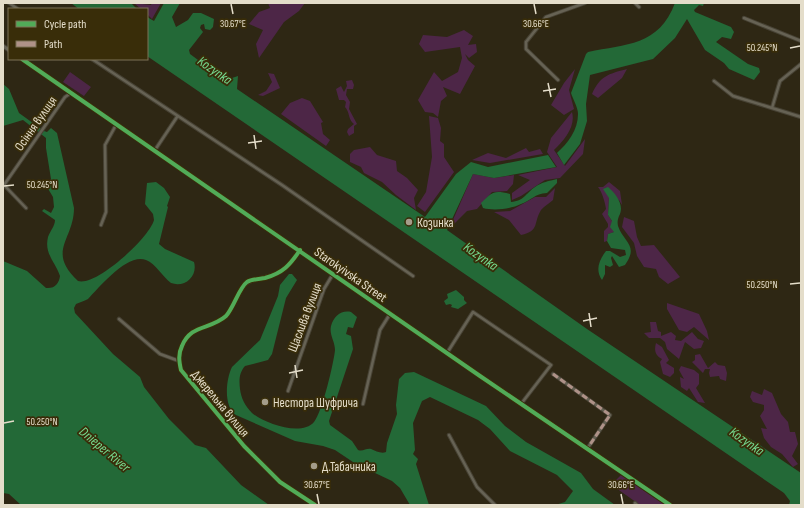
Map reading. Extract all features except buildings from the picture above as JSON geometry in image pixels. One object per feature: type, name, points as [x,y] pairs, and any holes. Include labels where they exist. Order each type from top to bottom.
[{"type":"street","points":[[558,80],[526,48],[526,42],[546,17],[585,3]]},
{"type":"street","points":[[635,3],[639,7]]},
{"type":"street","points":[[744,18],[801,41]]},
{"type":"street","name":"Starokyivska Street","points":[[23,60],[300,250],[390,314],[670,505]]},
{"type":"street","points":[[94,60],[282,185],[413,276]]},
{"type":"street","points":[[772,108],[780,81],[801,64]]},
{"type":"street","points":[[714,81],[733,96],[801,116]]},
{"type":"street","name":"Осіння вулиця","points":[[4,185],[65,97],[72,93]]},
{"type":"street","points":[[155,150],[177,117]]},
{"type":"street","points":[[101,225],[106,212],[105,145],[116,125]]},
{"type":"street","points":[[4,185],[26,208]]},
{"type":"street","name":"Джерельна вулиця","points":[[300,250],[287,269],[244,285],[232,308],[220,320],[192,331],[185,337],[179,353],[179,361],[181,370],[244,446],[280,482],[315,505]]},
{"type":"street","name":"Щаслива вулиця","points":[[288,391],[324,289],[333,274]]},
{"type":"street","points":[[447,353],[473,312],[536,353],[551,365],[521,404]]},
{"type":"street","points":[[363,404],[380,330],[390,314]]},
{"type":"street","points":[[119,319],[160,354],[179,361]]},
{"type":"street","points":[[553,374],[610,415],[587,448]]},
{"type":"street","points":[[450,435],[477,487],[495,505]]},
{"type":"shaded area","points":[[134,3],[151,5],[152,3],[161,3],[152,19],[148,15],[148,8],[140,8]]},
{"type":"shaded area","points":[[268,3],[305,3],[299,11],[284,22],[259,58],[256,44],[263,30],[249,24],[259,12],[270,8]]},
{"type":"shaded area","points":[[464,30],[473,36],[468,45],[476,44],[477,52],[469,58],[465,54],[468,60],[475,66],[460,94],[443,87],[447,96],[441,101],[438,117],[433,113],[425,112],[418,100],[434,72],[442,81],[458,72],[462,58],[460,47],[425,52],[419,44],[423,35],[447,37]]},
{"type":"shaded area","points":[[575,69],[569,90],[574,109],[564,115],[551,105],[564,83]]},
{"type":"shaded area","points":[[627,69],[622,78],[598,98],[592,94],[602,79],[615,72]]},
{"type":"shaded area","points":[[70,72],[91,87],[84,96],[63,82]]},
{"type":"shaded area","points":[[268,73],[274,74],[280,88],[263,96],[258,95],[266,91],[272,82]]},
{"type":"shaded area","points":[[352,80],[354,85],[353,89],[347,89],[346,95],[350,102],[349,109],[357,124],[354,126],[354,133],[349,136],[347,132],[348,129],[354,124],[345,107],[346,102],[344,100],[339,100],[336,89],[341,86],[344,92],[347,86],[346,81]]},
{"type":"shaded area","points":[[302,98],[310,101],[323,122],[321,123],[323,134],[330,140],[326,146],[281,114],[290,103]]},
{"type":"shaded area","points":[[572,112],[573,118],[571,128],[565,138],[554,150],[565,166],[585,139],[583,154],[560,178],[545,180],[521,196],[512,200],[512,193],[530,180],[518,175],[557,167],[547,152],[551,138]]},
{"type":"shaded area","points":[[429,116],[438,118],[441,128],[440,141],[444,144],[444,157],[454,172],[425,212],[417,206],[426,192],[432,157]]},
{"type":"shaded area","points":[[370,147],[377,155],[396,161],[397,171],[407,178],[418,190],[414,198],[416,210],[382,182],[364,173],[361,167],[350,162],[350,154],[354,150]]},
{"type":"shaded area","points":[[526,148],[529,152],[540,149],[543,154],[490,163],[472,160],[488,153],[506,158]]},
{"type":"shaded area","points":[[473,174],[494,178],[514,175],[513,184],[507,191],[492,192],[477,209],[467,211],[449,229]]},
{"type":"shaded area","points":[[609,182],[620,191],[622,205],[619,200],[609,198],[608,215],[612,221],[614,232],[608,234],[607,241],[604,242],[604,231],[608,227],[608,224],[602,214],[606,209],[603,197],[598,187],[603,187]]},
{"type":"shaded area","points":[[555,188],[553,200],[541,210],[534,229],[527,233],[521,235],[509,220],[494,212],[510,211],[535,197],[546,197]]},
{"type":"shaded area","points":[[624,217],[634,221],[637,237],[641,246],[654,245],[680,277],[668,284],[659,277],[656,269],[644,267],[637,256],[634,243],[622,227]]},
{"type":"shaded area","points":[[667,303],[699,314],[707,331],[709,340],[694,327],[687,332],[679,330],[667,309]]},
{"type":"shaded area","points":[[650,322],[656,322],[658,331],[661,332],[661,336],[671,332],[676,336],[675,340],[681,341],[692,332],[698,339],[704,341],[701,348],[694,349],[685,342],[679,359],[667,349],[665,342],[660,338],[649,338],[644,333],[651,332]]},
{"type":"shaded area","points":[[656,343],[662,347],[669,360],[666,363],[674,368],[674,373],[670,377],[663,374],[660,362],[662,359],[656,352]]},
{"type":"shaded area","points":[[700,354],[708,368],[715,362],[718,365],[725,366],[727,373],[726,381],[720,379],[719,376],[710,377],[710,369],[705,369],[703,373],[692,362],[695,360],[695,355]]},
{"type":"shaded area","points":[[681,366],[694,370],[699,374],[699,384],[696,388],[705,403],[698,402],[689,388],[687,391],[681,387],[680,377],[684,379],[679,370]]},
{"type":"shaded area","points":[[764,389],[772,393],[781,414],[788,422],[790,432],[795,432],[798,444],[792,456],[798,464],[793,467],[782,454],[771,447],[764,438],[761,428],[767,429],[760,416],[764,410],[764,405],[753,402],[750,397],[752,391],[762,395]]},
{"type":"shaded area","points":[[621,475],[665,505],[640,505],[616,488],[618,485],[614,482]]},
{"type":"water","points":[[71,3],[131,3],[136,8],[78,8]]},
{"type":"water","name":"Kozynka","points":[[164,3],[180,3],[172,17],[176,27],[188,20],[193,13],[201,13],[214,19],[213,27],[210,30],[205,29],[204,24],[201,25],[200,28],[203,32],[189,50],[190,54],[229,83],[232,78],[238,76],[237,89],[425,217],[456,174],[471,162],[488,167],[548,155],[556,167],[494,178],[473,174],[447,230],[587,329],[801,473],[801,505],[789,505],[790,501],[784,493],[148,57],[148,18],[154,21]]},
{"type":"water","points":[[675,3],[704,3],[703,6],[699,5],[694,10],[695,12],[731,27],[734,32],[731,39],[722,37],[716,42],[748,64],[759,68],[760,72],[754,80],[729,69],[724,63],[705,50],[687,19],[675,38],[653,59],[590,75],[586,104],[587,121],[580,144],[564,165],[557,153],[565,145],[574,131],[578,120],[578,112],[571,93],[586,54],[588,52],[640,41],[660,28],[668,17]]},
{"type":"water","name":"Dnieper River","points":[[3,84],[9,89],[19,113],[44,131],[47,132],[51,128],[57,133],[74,208],[73,219],[64,245],[64,261],[69,271],[78,281],[86,281],[109,269],[143,238],[154,220],[153,214],[145,204],[147,183],[156,182],[164,188],[170,197],[159,244],[165,249],[194,262],[194,272],[189,280],[181,284],[171,283],[150,262],[139,259],[131,261],[114,272],[88,299],[76,304],[74,308],[75,313],[113,354],[140,377],[144,387],[169,419],[195,445],[206,448],[241,485],[269,505],[21,505],[9,494],[3,493],[3,261],[27,271],[46,288],[52,288],[56,285],[60,276],[47,248],[48,237],[55,220],[42,211],[44,209],[51,213],[54,207],[53,197],[47,187],[51,179],[46,148],[46,138],[23,120],[3,126]]},
{"type":"water","points":[[557,179],[557,183],[547,193],[536,196],[517,206],[492,209],[483,208],[481,203],[491,194],[497,192],[510,194],[511,202],[519,200],[538,185]]},
{"type":"water","points":[[608,187],[620,203],[621,210],[618,226],[631,248],[631,253],[625,265],[619,267],[612,256],[611,258],[613,265],[610,267],[605,265],[605,274],[602,280],[598,269],[601,258],[606,251],[610,251],[620,257],[626,255],[625,250],[611,248],[607,241],[608,234],[614,232],[610,227],[612,221],[608,215],[609,198],[603,189]]},
{"type":"water","points":[[289,274],[292,274],[297,280],[286,298],[272,354],[268,360],[245,366],[240,377],[241,396],[245,405],[252,413],[265,421],[283,427],[301,428],[314,422],[321,409],[334,356],[335,347],[331,326],[338,314],[351,312],[357,317],[353,328],[348,327],[346,334],[351,336],[353,349],[329,421],[330,425],[352,441],[358,450],[361,451],[371,449],[384,453],[386,452],[387,443],[397,414],[396,405],[399,379],[405,373],[414,372],[486,406],[505,426],[526,442],[581,473],[593,489],[615,505],[555,505],[565,502],[573,491],[557,475],[510,451],[490,429],[478,420],[430,397],[422,401],[413,423],[415,450],[413,454],[418,459],[416,464],[429,505],[410,505],[400,488],[392,481],[356,464],[335,450],[323,446],[295,441],[236,415],[232,411],[227,399],[227,385],[230,372],[232,367],[260,340],[278,296],[280,285]]},
{"type":"water","points":[[456,290],[464,297],[464,300],[467,303],[458,309],[451,307],[452,305],[450,304],[446,305],[444,301],[448,298],[447,294]]},
{"type":"marked path","points":[[553,374],[610,415],[587,449]]},
{"type":"cycle path","points":[[23,60],[480,376],[670,505]]},
{"type":"cycle path","points":[[300,250],[293,260],[277,274],[247,282],[241,289],[232,308],[226,316],[214,324],[190,334],[181,349],[179,361],[181,370],[244,446],[280,482],[315,505]]},
{"type":"place","name":"Козинка","points":[[409,222]]},
{"type":"place","name":"Нестора Шуфрича","points":[[265,402]]},
{"type":"place","name":"Д.Табачника","points":[[314,466]]}]
